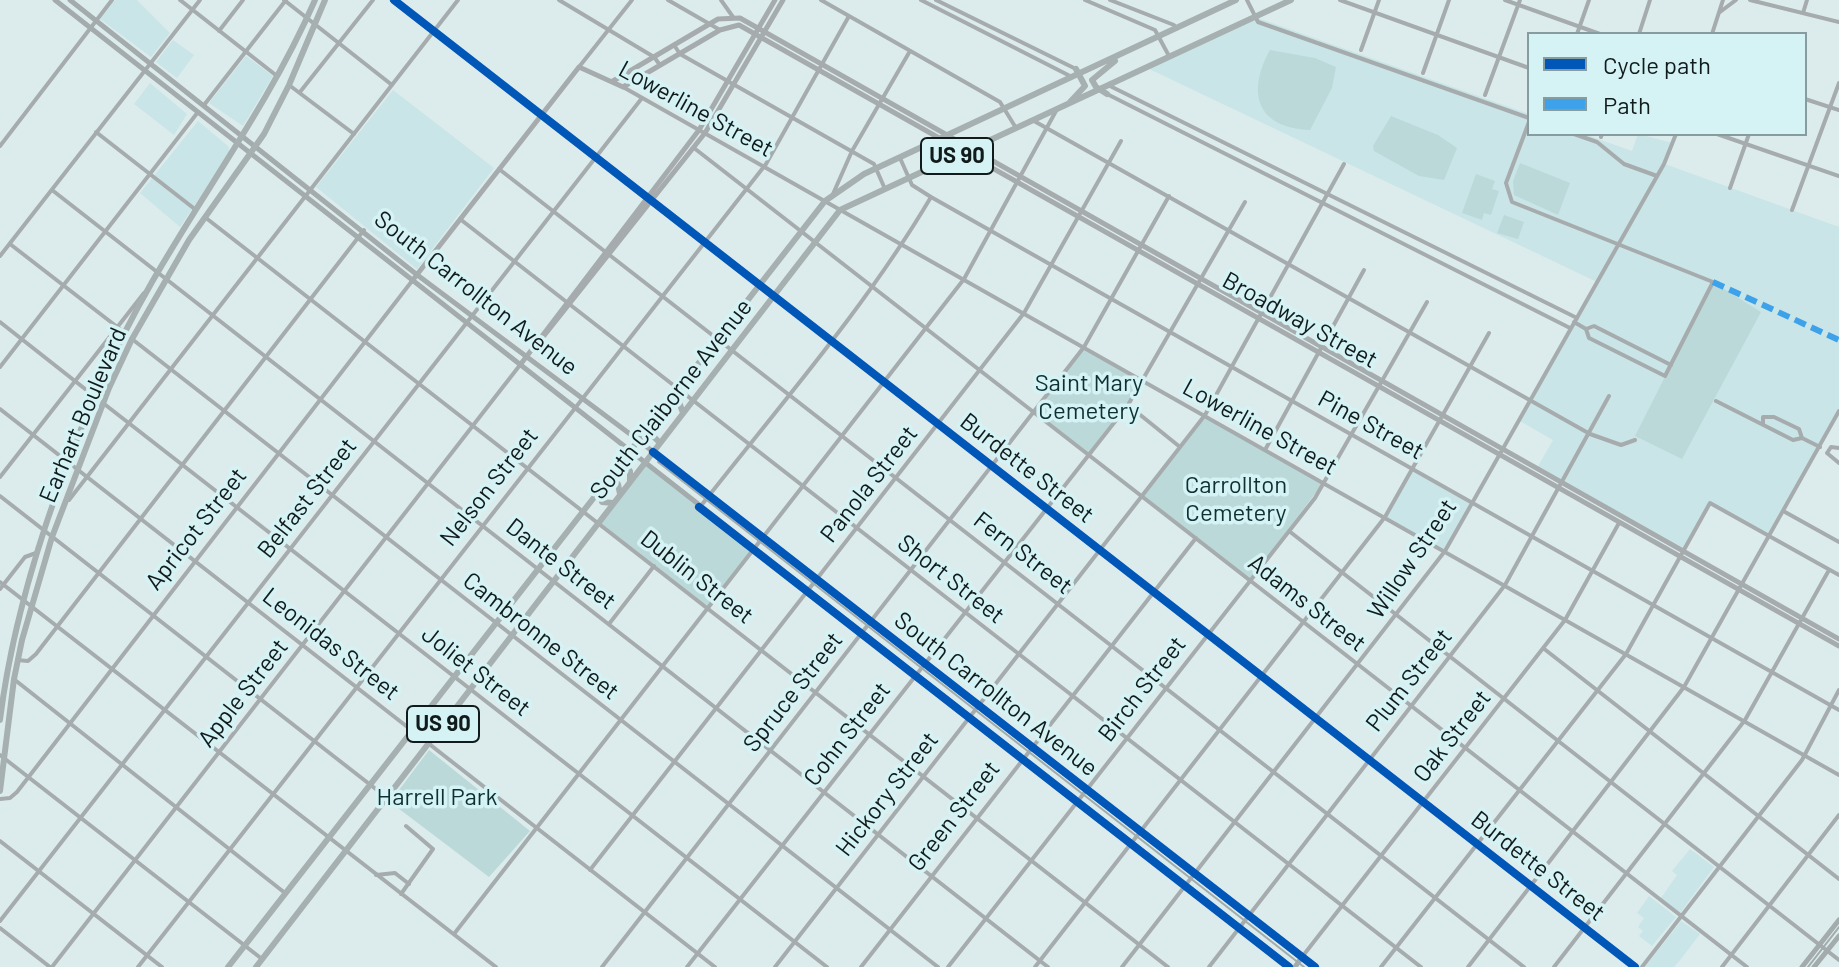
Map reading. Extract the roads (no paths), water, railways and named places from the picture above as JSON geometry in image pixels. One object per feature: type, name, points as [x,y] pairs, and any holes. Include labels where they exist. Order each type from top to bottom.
[{"type":"main road","name":"South Carrollton Avenue","points":[[55,0],[1130,844],[1292,967]]},
{"type":"main road","name":"South Carrollton Avenue","points":[[70,0],[283,165],[416,274],[474,314],[638,440],[1315,967]]},
{"type":"main road","name":"Earhart Boulevard","points":[[0,720],[3,671],[38,552],[96,397],[151,284],[245,136],[315,0]]},
{"type":"main road","name":"Earhart Boulevard","points":[[0,791],[17,660],[52,537],[103,403],[132,339],[167,279],[205,216],[251,155],[279,106],[325,0]]},
{"type":"main road","name":"South Claiborne Avenue","points":[[228,967],[825,201],[876,169],[1076,73],[1142,45],[1156,34],[1176,29],[1236,0]]},
{"type":"main road","name":"South Claiborne Avenue","points":[[256,967],[840,210],[1046,115],[1108,90],[1288,1]]},
{"type":"main road","points":[[1108,90],[1094,85],[1094,75],[1142,45]]},
{"type":"main road","points":[[287,58],[293,53],[297,55],[291,82]]},
{"type":"main road","points":[[1046,115],[1083,91],[1085,84],[1076,73]]},
{"type":"main road","points":[[277,76],[271,99],[279,106]]},
{"type":"main road","points":[[276,173],[283,165]]},
{"type":"main road","points":[[668,402],[679,402],[683,413]]},
{"type":"main road","points":[[587,417],[594,408]]},
{"type":"main road","points":[[659,413],[667,423],[675,424]]},
{"type":"main road","points":[[652,422],[653,436],[660,443]]},
{"type":"main road","points":[[622,461],[630,471],[630,481]]},
{"type":"main road","points":[[605,483],[618,484],[620,494]]},
{"type":"main road","points":[[599,490],[602,502],[613,503]]},
{"type":"main road","points":[[690,499],[701,491]]},
{"type":"main road","points":[[1802,967],[1839,920]]},
{"type":"main road","points":[[1814,967],[1839,936]]},
{"type":"main road","name":"Oak Street","points":[[1292,967],[1302,957]]},
{"type":"street","points":[[0,146],[112,0]]},
{"type":"street","points":[[180,0],[277,76]]},
{"type":"street","points":[[0,256],[200,0]]},
{"type":"street","points":[[219,31],[243,0]]},
{"type":"street","points":[[0,367],[285,0],[392,85]]},
{"type":"street","points":[[300,92],[373,0]]},
{"type":"street","name":"Burdette Street","points":[[394,0],[1635,967]]},
{"type":"street","points":[[64,505],[458,0]]},
{"type":"street","points":[[559,0],[654,57],[660,65]]},
{"type":"street","points":[[579,67],[632,0]]},
{"type":"street","points":[[623,87],[720,30],[668,0]]},
{"type":"street","points":[[721,0],[733,17],[759,32]]},
{"type":"street","points":[[821,0],[1006,107],[1016,129]]},
{"type":"street","points":[[921,0],[1015,48],[1076,73]]},
{"type":"street","points":[[936,0],[1076,73]]},
{"type":"street","points":[[1085,0],[1156,34],[1169,58]]},
{"type":"street","points":[[1110,0],[1176,29]]},
{"type":"street","points":[[1247,0],[1255,17],[1271,27],[1527,119]]},
{"type":"street","points":[[1340,0],[1527,67]]},
{"type":"street","points":[[1361,50],[1379,0]]},
{"type":"street","points":[[1423,73],[1449,0]]},
{"type":"street","points":[[1505,0],[1519,2],[1594,32]]},
{"type":"street","points":[[1578,32],[1589,0]]},
{"type":"street","points":[[1640,32],[1650,0]]},
{"type":"street","points":[[1713,32],[1723,0]]},
{"type":"street","points":[[1719,13],[1736,0]]},
{"type":"street","points":[[1750,0],[1839,22]]},
{"type":"street","points":[[1803,13],[1807,0]]},
{"type":"street","points":[[649,199],[694,148],[777,1]]},
{"type":"street","points":[[1485,95],[1519,2]]},
{"type":"street","points":[[955,17],[958,11]]},
{"type":"street","name":"Nelson Street","points":[[138,967],[763,167],[849,16]]},
{"type":"street","points":[[612,82],[710,24],[733,17]]},
{"type":"street","points":[[1156,34],[1158,19]]},
{"type":"street","name":"Broadway Street","points":[[720,30],[735,24],[759,32],[1681,553],[1839,646]]},
{"type":"street","points":[[1015,48],[1019,41]]},
{"type":"street","points":[[674,45],[680,54],[852,151],[876,169],[885,189]]},
{"type":"street","points":[[833,194],[852,151],[910,51]]},
{"type":"street","name":"Lowerline Street","points":[[579,67],[623,87],[1839,775]]},
{"type":"street","name":"Apricot Street","points":[[0,799],[14,795],[193,560],[579,67]]},
{"type":"street","points":[[291,82],[354,134]]},
{"type":"street","points":[[1792,210],[1839,83]]},
{"type":"street","points":[[1108,90],[1223,142],[1450,255],[1573,323]]},
{"type":"street","points":[[1108,90],[1218,150],[1445,265],[1586,329],[1594,326],[1671,365]]},
{"type":"street","name":"Belfast Street","points":[[0,921],[642,98]]},
{"type":"street","points":[[1807,100],[1839,110]]},
{"type":"street","points":[[454,934],[964,279],[1056,111]]},
{"type":"street","points":[[1034,121],[1590,434],[1621,445],[1635,440]]},
{"type":"street","points":[[1527,125],[1506,183],[1512,202],[1619,242],[1713,282],[1665,376],[1589,338],[1586,329]]},
{"type":"street","points":[[96,132],[196,210]]},
{"type":"street","points":[[520,365],[534,347],[540,345],[702,132]]},
{"type":"street","points":[[1580,136],[1597,142],[1624,164],[1657,176]]},
{"type":"street","name":"Willow Street","points":[[1122,967],[1445,551],[1657,176],[1675,136]]},
{"type":"street","points":[[1723,136],[1839,176]]},
{"type":"street","points":[[1730,188],[1748,136]]},
{"type":"street","name":"Panola Street","points":[[590,870],[1024,313],[1121,141]]},
{"type":"street","points":[[1218,150],[1223,142]]},
{"type":"street","name":"Adams Street","points":[[694,148],[1747,967]]},
{"type":"street","points":[[900,158],[908,179]]},
{"type":"street","name":"Hickory Street","points":[[775,967],[1205,415],[1344,164]]},
{"type":"street","name":"Fern Street","points":[[499,169],[1524,967]]},
{"type":"street","name":"Pine Street","points":[[908,179],[931,197],[1839,710]]},
{"type":"street","name":"Dante Street","points":[[52,190],[1048,967]]},
{"type":"street","name":"Spruce Street","points":[[602,967],[1084,347],[1169,196]]},
{"type":"street","points":[[700,507],[903,245],[931,197]]},
{"type":"street","name":"Cohn Street","points":[[687,967],[1128,405],[1245,202]]},
{"type":"street","name":"Dublin Street","points":[[205,216],[1168,967]]},
{"type":"street","name":"Short Street","points":[[460,218],[1421,967]]},
{"type":"street","points":[[17,660],[31,660],[364,230]]},
{"type":"street","name":"Cambronne Street","points":[[10,244],[938,967]]},
{"type":"street","points":[[1445,265],[1450,255]]},
{"type":"street","points":[[1265,450],[1364,270]]},
{"type":"street","points":[[0,477],[151,284]]},
{"type":"street","name":"Birch Street","points":[[948,967],[1323,483],[1427,302]]},
{"type":"street","points":[[0,322],[96,397]]},
{"type":"street","points":[[1035,967],[1385,517],[1489,333]]},
{"type":"street","name":"Apple Street","points":[[51,967],[520,365]]},
{"type":"street","name":"Plum Street","points":[[1209,967],[1505,585],[1609,396]]},
{"type":"street","points":[[1716,401],[1793,440],[1802,438],[1820,447]]},
{"type":"street","name":"Joliet Street","points":[[103,403],[827,967]]},
{"type":"street","points":[[1128,405],[1180,447]]},
{"type":"street","name":"Leonidas Street","points":[[0,409],[715,967]]},
{"type":"street","points":[[1468,967],[1684,687],[1839,411]]},
{"type":"street","points":[[1763,424],[1763,417],[1774,417],[1799,429],[1802,438]]},
{"type":"street","points":[[1839,448],[1832,446],[1827,452],[1829,458],[1839,463]]},
{"type":"street","points":[[0,496],[387,798]]},
{"type":"street","points":[[1381,967],[1626,654],[1710,503],[1839,575]]},
{"type":"street","points":[[1784,512],[1839,542]]},
{"type":"street","name":"Oak Street","points":[[1302,957],[1565,620],[1621,520]]},
{"type":"street","points":[[1288,530],[1839,960]]},
{"type":"street","name":"Green Street","points":[[861,967],[1196,538]]},
{"type":"street","points":[[38,552],[25,557],[1,585],[496,967]]},
{"type":"street","points":[[609,624],[654,566]]},
{"type":"street","points":[[1554,967],[1745,720],[1829,570]]},
{"type":"street","name":"Broadway Street","points":[[1800,621],[1839,639]]},
{"type":"street","points":[[1543,648],[1839,879]]},
{"type":"street","points":[[3,671],[285,893]]},
{"type":"street","points":[[1642,967],[1805,755],[1839,690]]},
{"type":"street","points":[[2,757],[262,959]]},
{"type":"street","points":[[1722,967],[1839,815]]},
{"type":"street","points":[[401,894],[433,849],[406,826]]},
{"type":"street","points":[[0,841],[162,967]]},
{"type":"street","points":[[376,875],[395,873],[409,884]]},
{"type":"street","points":[[0,928],[51,967]]},
{"type":"tram line","points":[[658,462],[1304,967]]},
{"type":"tram line","points":[[1808,967],[1839,927]]},
{"type":"park label","name":"Saint Mary Cemetery","points":[[1089,397]]},
{"type":"park label","name":"Carrollton Cemetery","points":[[1236,499]]},
{"type":"park label","name":"Harrell Park","points":[[437,797]]}]
